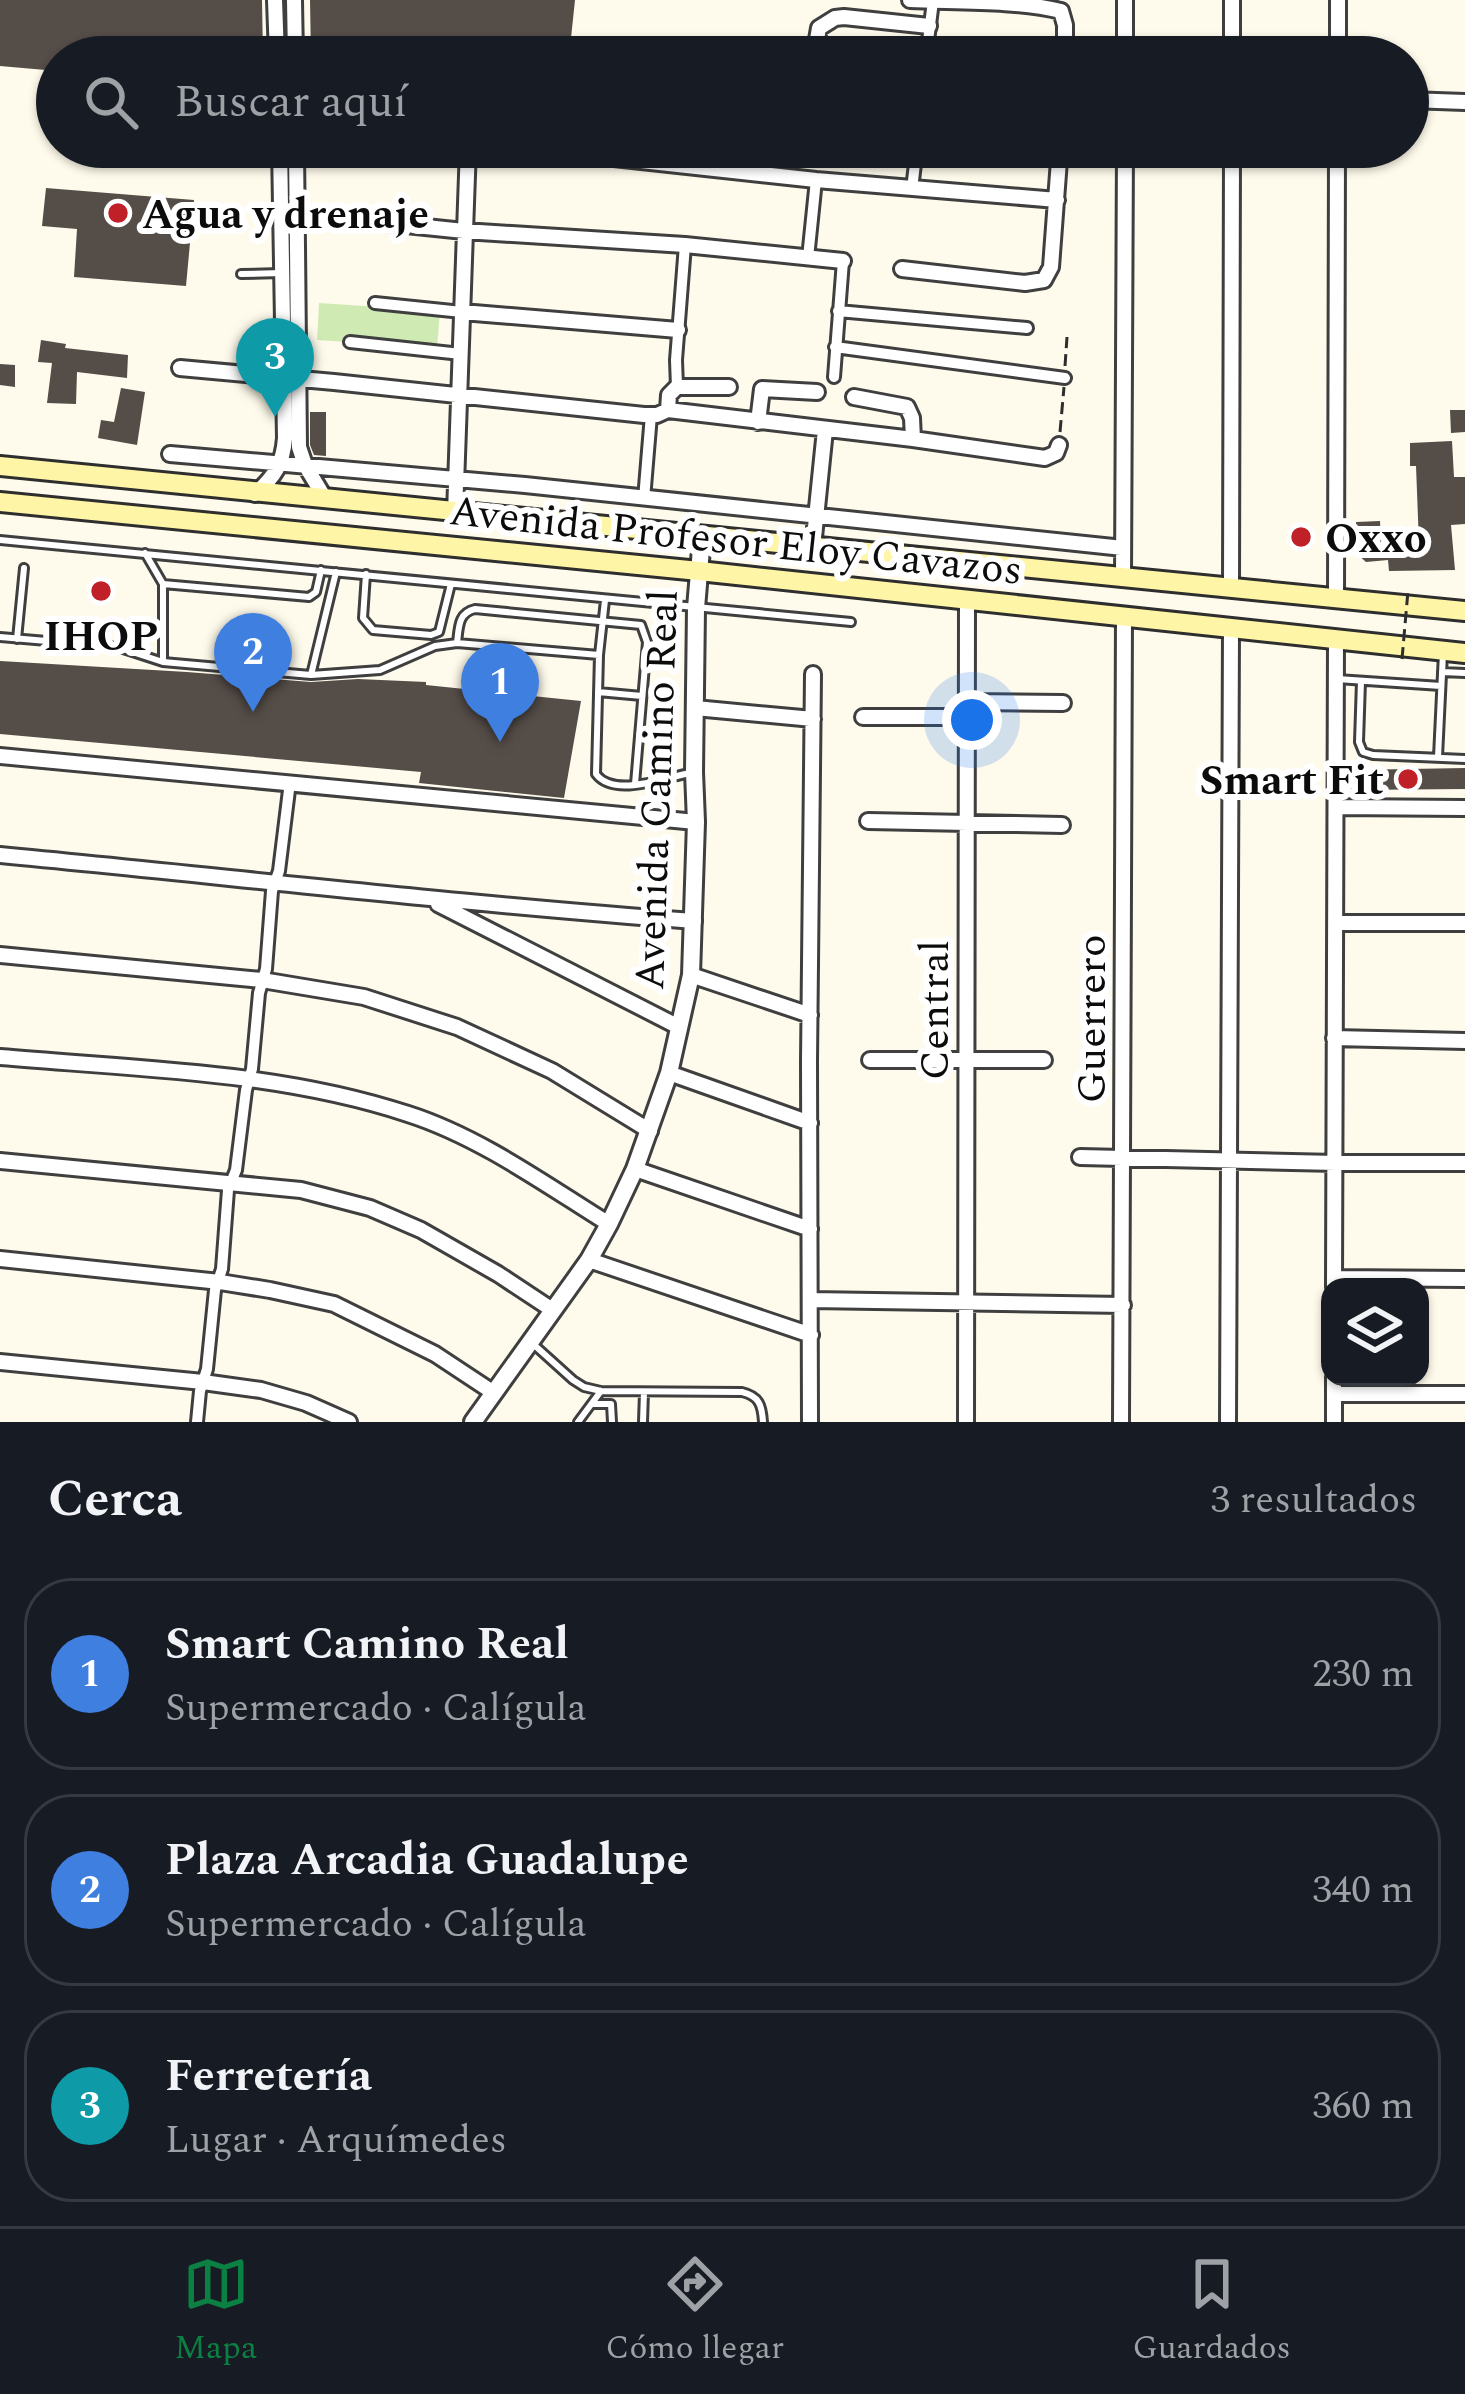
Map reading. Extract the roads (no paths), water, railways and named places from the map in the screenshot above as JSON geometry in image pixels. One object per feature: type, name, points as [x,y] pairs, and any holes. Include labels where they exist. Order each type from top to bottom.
[{"type":"main road","name":"Avenida Profesor Eloy Cavazos","points":[[0,466],[1465,611]]},
{"type":"main road","name":"Avenida Profesor Eloy Cavazos","points":[[0,502],[1465,652]]},
{"type":"street","points":[[275,0],[276,36]]},
{"type":"street","points":[[294,0],[295,36]]},
{"type":"street","points":[[910,0],[1048,7],[1064,15],[1064,36]]},
{"type":"street","points":[[928,36],[933,0]]},
{"type":"street","points":[[1125,0],[1125,36]]},
{"type":"street","points":[[1232,0],[1232,36]]},
{"type":"street","points":[[1338,0],[1338,36]]},
{"type":"street","points":[[816,36],[825,22],[844,17],[929,26]]},
{"type":"street","points":[[1429,101],[1465,102]]},
{"type":"street","points":[[283,168],[299,447],[304,465],[326,500]]},
{"type":"street","points":[[289,212],[294,168]]},
{"type":"street","points":[[455,513],[466,168]]},
{"type":"street","points":[[706,168],[1057,200]]},
{"type":"street","points":[[912,188],[914,168]]},
{"type":"street","points":[[902,268],[1024,283],[1044,280],[1052,267],[1059,168]]},
{"type":"street","points":[[1123,579],[1125,168]]},
{"type":"street","points":[[1231,589],[1232,168]]},
{"type":"street","points":[[1336,599],[1337,168]]},
{"type":"street","points":[[808,258],[816,180]]},
{"type":"street","points":[[289,212],[843,261],[834,377]]},
{"type":"street","points":[[668,410],[669,395],[676,387],[686,245]]},
{"type":"street","points":[[375,303],[678,330]]},
{"type":"street","points":[[838,311],[1027,328]]},
{"type":"street","points":[[350,342],[461,354]]},
{"type":"street","points":[[835,347],[1065,378]]},
{"type":"street","points":[[180,368],[651,416],[668,410],[1045,458],[1059,446]]},
{"type":"street","points":[[255,494],[282,464],[292,378]]},
{"type":"street","points":[[676,387],[729,387]]},
{"type":"street","points":[[758,422],[763,389],[817,392]]},
{"type":"street","points":[[854,397],[907,407],[913,439]]},
{"type":"street","points":[[644,499],[651,416]]},
{"type":"street","points":[[813,547],[825,430]]},
{"type":"street","points":[[170,454],[1123,548]]},
{"type":"street","name":"Avenida Camino Real","points":[[473,1422],[589,1260],[635,1169],[669,1073],[691,975],[696,608],[702,537]]},
{"type":"street","name":"Central","points":[[966,1422],[967,599]]},
{"type":"street","name":"Guerrero","points":[[1121,1422],[1124,617]]},
{"type":"street","points":[[1228,1422],[1231,628]]},
{"type":"street","points":[[1334,1278],[1336,639]]},
{"type":"street","points":[[809,1422],[813,674]]},
{"type":"street","points":[[863,718],[1064,703]]},
{"type":"street","points":[[695,708],[813,719]]},
{"type":"street","points":[[0,756],[696,822]]},
{"type":"street","points":[[196,1422],[220,1282],[228,1190],[236,1170],[252,1069],[290,782]]},
{"type":"street","points":[[1337,807],[1465,808]]},
{"type":"street","points":[[868,820],[1062,825]]},
{"type":"street","points":[[0,855],[694,921]]},
{"type":"street","points":[[427,899],[680,1027]]},
{"type":"street","points":[[1336,923],[1465,923]]},
{"type":"street","points":[[0,955],[262,980],[364,998],[457,1028],[552,1071],[650,1131]]},
{"type":"street","points":[[691,975],[810,1015]]},
{"type":"street","points":[[1334,1038],[1465,1041]]},
{"type":"street","points":[[0,1057],[308,1087],[412,1115],[500,1156],[609,1224]]},
{"type":"street","points":[[870,1060],[1044,1060]]},
{"type":"street","points":[[669,1073],[810,1123]]},
{"type":"street","points":[[1080,1157],[1465,1163]]},
{"type":"street","points":[[0,1161],[301,1190],[370,1208],[421,1230],[551,1309]]},
{"type":"street","points":[[635,1169],[810,1229]]},
{"type":"street","points":[[0,1259],[220,1282],[334,1304],[435,1354],[494,1393]]},
{"type":"street","points":[[589,1260],[811,1335]]},
{"type":"street","points":[[1429,1280],[1465,1279]]},
{"type":"street","points":[[812,1300],[1123,1305]]},
{"type":"street","points":[[0,1363],[261,1390],[349,1422]]},
{"type":"street","points":[[1334,1386],[1334,1422]]},
{"type":"street","points":[[1349,1386],[1465,1394]]},
{"type":"lane","points":[[241,274],[290,272]]},
{"type":"lane","points":[[0,540],[850,622]]},
{"type":"lane","points":[[146,553],[163,584],[164,662]]},
{"type":"lane","points":[[17,639],[24,568]]},
{"type":"lane","points":[[163,584],[309,597],[316,592],[320,570]]},
{"type":"lane","points":[[310,675],[336,572]]},
{"type":"lane","points":[[366,574],[363,618],[373,630],[439,632],[451,583]]},
{"type":"lane","points":[[605,599],[596,774],[604,784],[634,784],[694,772]]},
{"type":"lane","points":[[457,643],[463,614],[476,609],[634,623],[644,629],[634,784]]},
{"type":"lane","points":[[0,637],[117,647],[164,662],[310,675],[380,670],[435,646],[457,643],[599,655]]},
{"type":"lane","points":[[1438,758],[1443,651]]},
{"type":"lane","points":[[1442,672],[1465,673]]},
{"type":"lane","points":[[1336,679],[1442,686]]},
{"type":"lane","points":[[1361,681],[1359,742],[1363,752],[1465,759]]},
{"type":"lane","points":[[598,692],[642,695]]},
{"type":"lane","points":[[529,1341],[584,1388],[742,1392],[758,1400],[763,1422]]},
{"type":"lane","points":[[578,1422],[601,1391]]},
{"type":"lane","points":[[643,1422],[644,1392]]},
{"type":"lane","points":[[592,1404],[611,1404],[612,1422]]},
{"type":"place","name":"Agua y drenaje","points":[[118,213]]},
{"type":"place","name":"Ferretería","points":[[275,417]]},
{"type":"place","name":"Oxxo","points":[[1301,537]]},
{"type":"place","name":"IHOP","points":[[101,591]]},
{"type":"place","name":"Plaza Arcadia Guadalupe","points":[[253,712]]},
{"type":"place","name":"Smart Camino Real","points":[[500,742]]},
{"type":"place","name":"Smart Fit","points":[[1408,779]]}]
